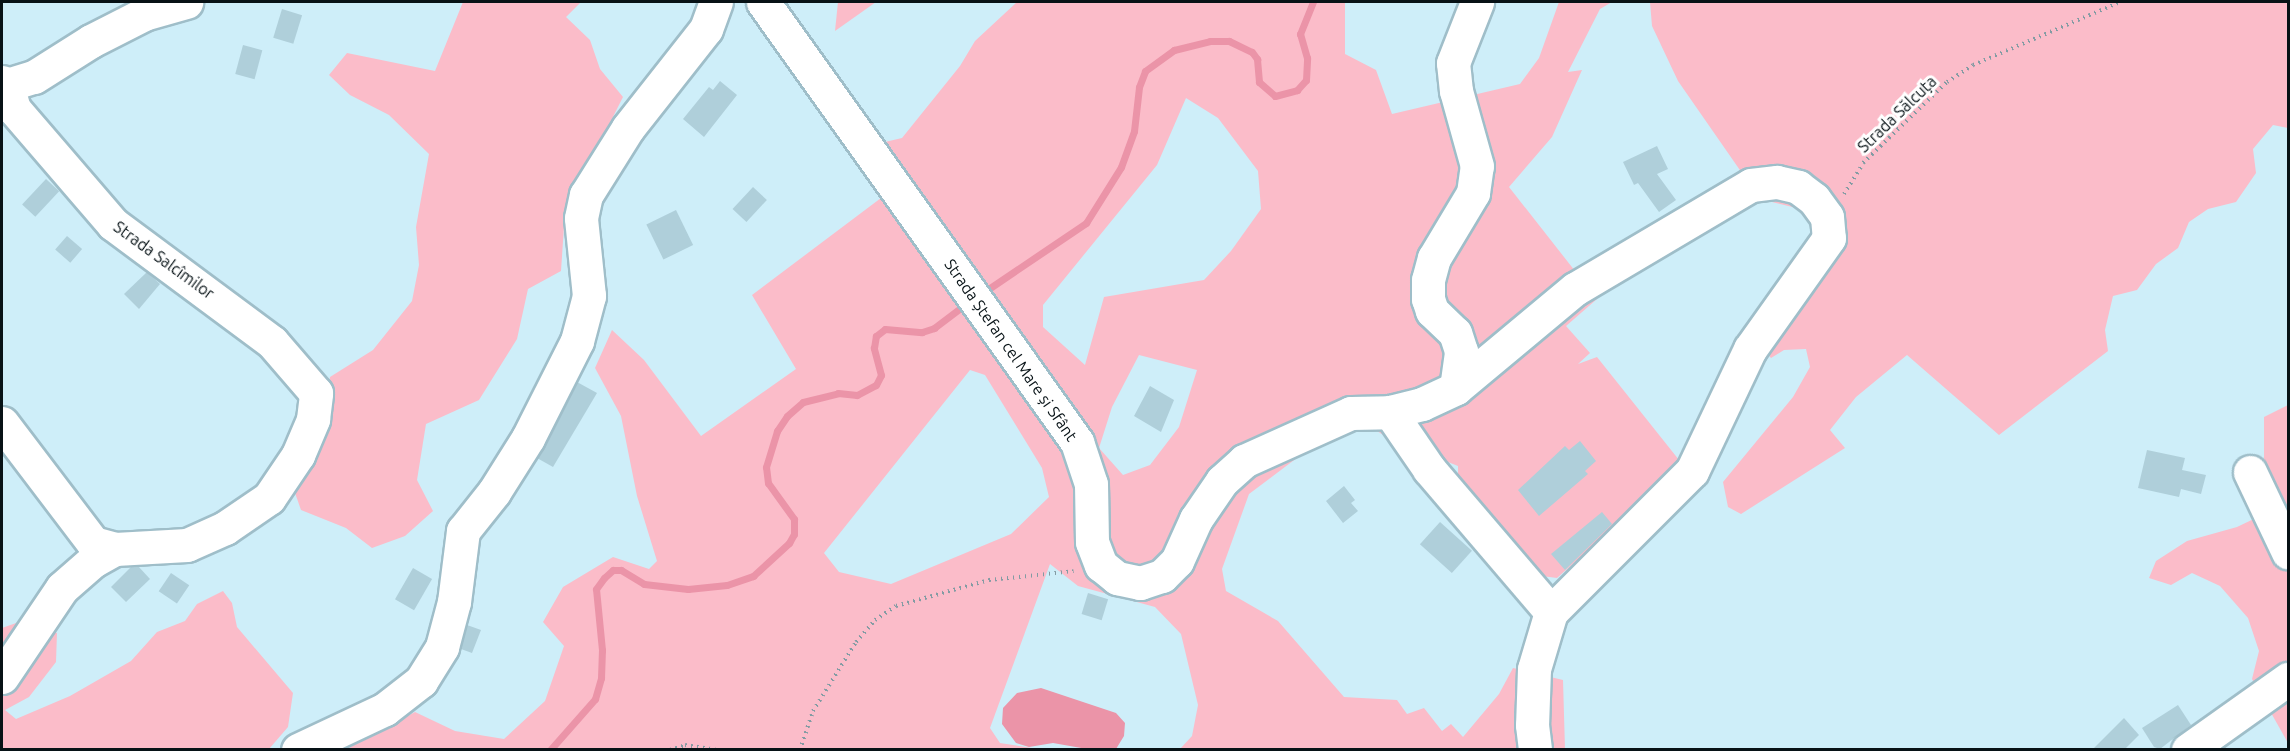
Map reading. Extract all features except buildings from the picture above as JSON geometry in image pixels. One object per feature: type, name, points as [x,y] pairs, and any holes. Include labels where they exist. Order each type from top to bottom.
[{"type":"street","points":[[3,85],[34,77],[91,41],[144,14],[186,2]]},
{"type":"street","points":[[298,750],[385,709],[422,681],[442,647],[454,602],[463,531],[528,438],[577,341],[589,296],[581,218],[586,195],[628,128],[706,28],[716,2]]},
{"type":"street","name":"Strada Ștefan cel Mare și Sfânt","points":[[763,2],[1077,442],[1091,484],[1092,542],[1101,566]]},
{"type":"street","points":[[1456,388],[1461,351],[1455,333],[1432,311],[1428,299],[1428,280],[1434,258],[1473,193],[1477,166],[1456,91],[1453,63],[1477,2]]},
{"type":"street","name":"Strada Salcîmilor","points":[[3,85],[14,109],[113,224],[272,342],[316,393],[313,419],[298,455],[268,498],[225,528],[187,545],[115,549]]},
{"type":"street","points":[[1101,566],[1117,578],[1140,583],[1162,576],[1177,561],[1196,519],[1222,481],[1244,461],[1351,413],[1390,412],[1422,404],[1456,388],[1575,289],[1750,185],[1777,182],[1798,187],[1814,199],[1827,217],[1829,238],[1750,349],[1692,471],[1551,612],[1534,669],[1532,725],[1535,750]]},
{"type":"street","points":[[1390,412],[1429,469],[1551,612]]},
{"type":"street","points":[[2,423],[93,543],[115,549]]},
{"type":"street","points":[[2250,472],[2289,552]]},
{"type":"street","points":[[2,677],[62,588],[93,561],[115,549]]},
{"type":"street","points":[[2188,750],[2289,679]]},
{"type":"path","name":"Strada Sălcuța","points":[[1829,238],[1847,186],[1863,163],[1942,86],[1973,65],[2120,2]]},
{"type":"path","points":[[800,750],[813,711],[856,642],[875,620],[896,606],[989,580],[1101,566]]},
{"type":"path","points":[[670,750],[685,745],[716,750]]},
{"type":"shaded area","points":[[463,2],[581,2],[566,17],[590,40],[600,69],[623,97],[565,212],[561,271],[528,289],[517,339],[479,400],[426,424],[417,480],[433,511],[405,536],[372,548],[346,528],[301,510],[294,490],[325,423],[330,377],[373,350],[412,301],[419,265],[416,227],[429,154],[389,115],[350,95],[329,75],[347,53],[435,71]]},
{"type":"shaded area","points":[[838,2],[876,2],[835,31]]},
{"type":"shaded area","points":[[1017,2],[1345,2],[1345,54],[1376,70],[1392,114],[1520,84],[1539,58],[1559,2],[1612,2],[1600,9],[1568,72],[1582,70],[1552,137],[1509,187],[1597,299],[1566,326],[1590,353],[1578,364],[1597,357],[1683,465],[1557,578],[1534,575],[1458,481],[1458,466],[1388,438],[1363,422],[1330,433],[1249,494],[1222,569],[1226,591],[1278,621],[1344,697],[1397,700],[1407,714],[1424,708],[1442,731],[1451,724],[1463,737],[1499,694],[1513,668],[1563,680],[1565,749],[1180,749],[1192,736],[1198,705],[1181,634],[1155,607],[1078,586],[1050,564],[990,728],[1000,743],[1038,749],[345,750],[415,712],[455,731],[504,739],[545,701],[564,646],[543,622],[563,587],[613,557],[649,569],[657,561],[637,496],[621,416],[595,368],[612,330],[644,360],[701,436],[796,369],[752,295],[881,198],[833,124],[850,100],[885,142],[902,138],[960,66],[975,41]],"holes":[[[1186,98],[1218,118],[1258,171],[1261,209],[1231,251],[1204,280],[1104,297],[1085,365],[1043,327],[1043,305],[1157,165]],[[1139,355],[1197,370],[1179,427],[1150,465],[1123,475],[1099,448],[1112,407]],[[970,370],[985,375],[1042,468],[1049,497],[1011,534],[891,584],[839,572],[824,553]]]},
{"type":"shaded area","points":[[1650,2],[2288,2],[2288,128],[2273,125],[2253,149],[2256,173],[2236,202],[2208,209],[2189,222],[2178,248],[2156,264],[2137,290],[2113,296],[2105,330],[2108,351],[1999,435],[1907,355],[1856,397],[1830,430],[1845,448],[1741,514],[1728,507],[1723,482],[1793,397],[1810,367],[1806,349],[1784,350],[1771,358],[1766,352],[1846,220],[1760,199],[1678,81],[1652,26]]},
{"type":"shaded area","points":[[2288,405],[2288,743],[2252,679],[2259,651],[2248,618],[2220,586],[2192,573],[2171,585],[2149,578],[2156,561],[2187,541],[2237,527],[2283,505],[2264,468],[2264,417]]},
{"type":"shaded area","points":[[223,591],[232,603],[237,627],[293,693],[288,727],[269,749],[2,749],[2,628],[19,622],[57,633],[56,662],[29,697],[5,710],[16,719],[70,696],[131,661],[157,632],[185,621],[197,604]]},
{"type":"shaded area","points":[[1041,688],[1116,713],[1125,723],[1124,736],[1116,749],[1087,749],[1053,743],[1029,747],[1016,743],[1002,724],[1003,708],[1017,693]]},
{"type":"waterway","points":[[981,294],[1086,223],[1121,167],[1134,131],[1139,87],[1145,71],[1174,50],[1210,41],[1229,41],[1252,52],[1257,59],[1259,82],[1275,96],[1297,90],[1306,80],[1307,58],[1300,34],[1313,2]]},
{"type":"waterway","points":[[550,750],[595,699],[601,678],[602,650],[596,589],[604,578],[613,570],[621,570],[644,584],[688,589],[727,585],[753,576],[789,543],[794,534],[794,519],[768,483],[766,467],[777,431],[787,416],[803,402],[838,393],[857,395],[876,385],[881,375],[874,348],[876,336],[885,329],[922,332],[934,328],[967,303]]}]
